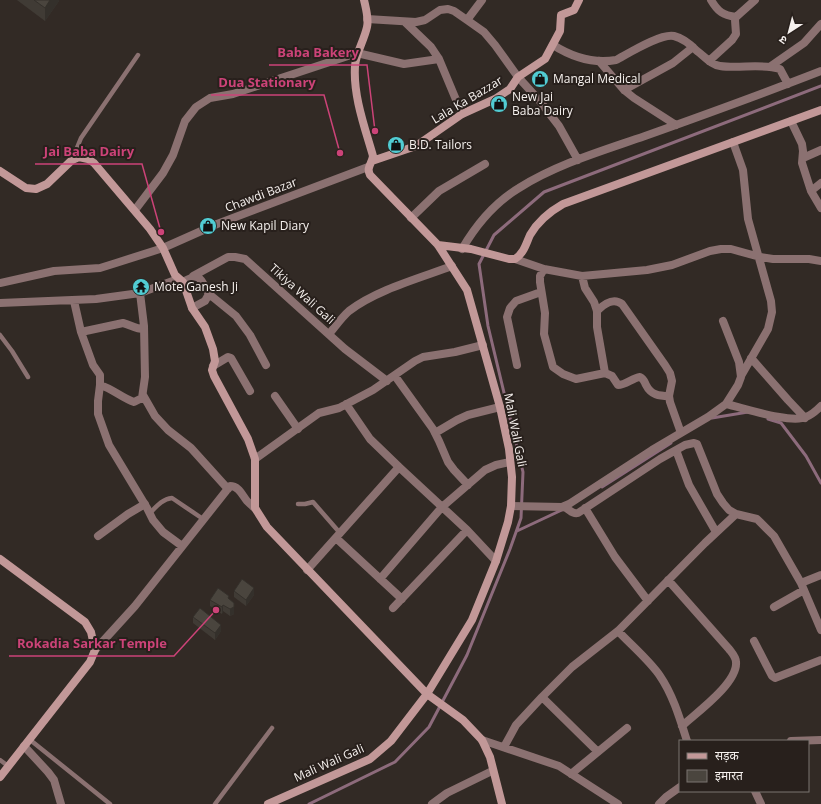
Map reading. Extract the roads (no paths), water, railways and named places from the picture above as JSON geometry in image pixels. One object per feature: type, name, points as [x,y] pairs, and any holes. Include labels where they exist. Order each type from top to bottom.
[{"type":"street","name":"Mali Wali Gali","points":[[268,804],[370,759],[391,741],[426,694],[472,620],[496,561],[508,522],[515,506],[510,462],[500,407],[467,290],[438,245],[370,175],[370,164],[373,156],[359,102],[355,75],[357,53],[367,27],[364,0]]},
{"type":"street","points":[[467,20],[482,0]]},
{"type":"street","name":"Lala Ka Bazzar","points":[[370,164],[416,146],[462,114],[495,99],[510,89],[518,77],[545,59],[560,31],[561,15],[574,10],[579,0]]},
{"type":"street","points":[[711,0],[718,10],[726,15],[736,17]]},
{"type":"street","points":[[709,60],[732,40],[736,34],[736,17],[755,0]]},
{"type":"street","points":[[367,19],[416,22],[425,20],[440,10],[448,9],[454,11],[484,32],[495,45],[518,77],[539,100],[559,126],[578,160]]},
{"type":"street","points":[[405,22],[431,47],[439,59],[462,114]]},
{"type":"street","points":[[771,66],[804,42],[821,24]]},
{"type":"street","points":[[553,45],[568,54],[599,61],[616,60],[659,37],[668,35],[676,36],[693,47],[714,65],[771,66],[780,70],[788,84]]},
{"type":"street","points":[[624,90],[673,63],[693,47]]},
{"type":"street","points":[[135,210],[163,173],[173,155],[185,121],[196,107],[210,98],[233,94],[357,53],[404,64],[439,59]]},
{"type":"street","points":[[599,61],[624,90],[676,125]]},
{"type":"street","points":[[462,249],[486,214],[519,188],[558,168],[821,71]]},
{"type":"street","points":[[515,259],[522,252],[539,222],[549,212],[563,204],[821,110]]},
{"type":"street","points":[[791,121],[802,144],[802,163],[804,171],[811,191],[821,208]]},
{"type":"street","points":[[566,509],[569,504],[726,404],[768,329],[772,312],[771,301],[760,257],[748,219],[743,170],[733,142]]},
{"type":"street","points":[[803,158],[821,150]]},
{"type":"street","points":[[0,171],[26,188],[36,189],[47,184],[72,160],[79,157],[88,159],[94,163],[120,195],[135,210],[163,248],[175,275],[181,280],[192,308],[205,327],[215,355],[212,370],[214,376],[248,439],[255,459],[255,508]]},
{"type":"street","name":"Chawdi Bazar","points":[[0,283],[54,271],[100,268],[163,248],[196,232],[370,164]]},
{"type":"street","points":[[412,218],[439,191],[485,164]]},
{"type":"street","points":[[811,191],[821,183]]},
{"type":"street","points":[[438,245],[515,259],[544,269],[582,276],[648,270],[672,265],[710,251],[721,249],[731,249],[773,259],[809,259],[821,261]]},
{"type":"street","name":"Tikiya Wali Gali","points":[[0,303],[74,301],[140,293],[193,276],[228,257],[245,259],[345,349],[387,381]]},
{"type":"street","points":[[329,334],[348,312],[365,301],[389,290],[452,266]]},
{"type":"street","points":[[544,269],[540,276],[545,313],[544,334],[553,367],[563,374],[576,379],[605,373],[612,376],[618,385],[622,385],[640,377],[652,393],[662,396],[669,396]]},
{"type":"street","points":[[193,276],[200,278],[208,294],[236,316],[250,335],[266,365]]},
{"type":"street","points":[[582,276],[585,288],[598,311],[597,327],[605,373]]},
{"type":"street","points":[[517,365],[507,317],[510,308],[516,301],[541,292]]},
{"type":"street","points":[[100,385],[134,402],[142,398],[145,377],[144,329],[140,293]]},
{"type":"street","points":[[192,308],[205,301],[208,294]]},
{"type":"street","points":[[74,301],[81,332],[93,365],[100,375],[98,414],[109,445],[150,513],[152,520],[163,532],[182,546]]},
{"type":"street","points":[[598,311],[609,302],[618,301],[622,304],[670,373],[672,381],[669,396],[672,411],[681,433]]},
{"type":"street","points":[[723,321],[739,362],[741,377]]},
{"type":"street","points":[[81,332],[124,323],[134,328],[144,329]]},
{"type":"street","points":[[255,459],[319,413],[339,408],[387,381],[423,357],[455,352],[483,345]]},
{"type":"street","points":[[213,366],[228,358],[231,358],[250,391]]},
{"type":"street","points":[[751,358],[805,418]]},
{"type":"street","points":[[395,376],[435,433],[448,462],[468,485]]},
{"type":"street","points":[[143,395],[155,416],[168,430],[191,448],[228,488]]},
{"type":"street","points":[[275,396],[298,429]]},
{"type":"street","points":[[346,404],[370,439],[467,530],[496,561]]},
{"type":"street","points":[[726,404],[783,418],[794,419],[805,418],[821,406]]},
{"type":"street","points":[[435,433],[468,415],[500,407]]},
{"type":"street","points":[[515,506],[566,509],[575,514],[578,513],[660,459],[690,443],[697,444],[718,494],[729,510],[736,514],[757,519],[774,536],[803,587],[820,626]]},
{"type":"street","points":[[652,450],[660,459]]},
{"type":"street","points":[[676,450],[689,485],[716,532]]},
{"type":"street","points":[[380,579],[442,507],[485,470],[496,465],[510,462]]},
{"type":"street","points":[[307,570],[399,467]]},
{"type":"street","points":[[0,777],[90,662],[95,650],[135,606],[228,488],[230,486],[234,486],[238,488],[255,508],[267,527],[426,694],[463,720],[482,740],[490,756],[492,771],[502,804]]},
{"type":"street","points":[[98,536],[144,504]]},
{"type":"street","points":[[585,508],[615,557],[648,601]]},
{"type":"street","points":[[504,747],[516,725],[542,697],[572,667],[618,631],[716,532],[736,514]]},
{"type":"street","points":[[393,608],[467,530]]},
{"type":"street","points":[[338,536],[402,599]]},
{"type":"street","points":[[0,559],[85,622],[91,632],[95,650]]},
{"type":"street","points":[[774,607],[821,575]]},
{"type":"street","points":[[668,580],[729,648],[735,657],[736,664],[731,679],[682,726]]},
{"type":"street","points":[[618,631],[659,674],[670,694],[687,740]]},
{"type":"street","points":[[754,641],[772,676],[775,678],[821,660]]},
{"type":"street","points":[[542,697],[598,752]]},
{"type":"street","points":[[571,774],[627,728]]},
{"type":"street","points":[[482,740],[559,766],[618,804]]},
{"type":"street","points":[[809,740],[821,740]]},
{"type":"street","points":[[26,743],[54,780],[61,804]]},
{"type":"street","points":[[432,804],[447,793],[492,771]]},
{"type":"street","points":[[659,804],[679,788]]},
{"type":"street","points":[[755,792],[761,804]]},
{"type":"lane","points":[[72,160],[81,138],[138,55]]},
{"type":"lane","points":[[0,335],[12,350],[28,377]]},
{"type":"lane","points":[[150,513],[161,502],[168,498],[172,498],[203,519]]},
{"type":"lane","points":[[298,504],[313,502],[338,536]]},
{"type":"lane","points":[[215,804],[272,728]]},
{"type":"lane","points":[[26,743],[110,804]]},
{"type":"lane","points":[[0,760],[8,766]]},
{"type":"waterway","points":[[309,804],[395,762],[429,727],[467,655],[521,518],[523,472],[488,326],[479,264],[494,235],[544,192],[821,86]]},
{"type":"waterway","points":[[712,418],[748,412]]},
{"type":"waterway","points":[[768,419],[781,423],[806,456],[821,483]]},
{"type":"waterway","points":[[602,487],[671,443]]},
{"type":"waterway","points":[[517,531],[564,509]]},
{"type":"place","name":"Mangal Medical","points":[[540,79]]},
{"type":"place","name":"New Jai Baba Dairy","points":[[499,104]]},
{"type":"place","name":"Baba Bakery","points":[[375,131]]},
{"type":"place","name":"B.D. Tailors","points":[[396,145]]},
{"type":"place","name":"Dua Stationary","points":[[340,153]]},
{"type":"place","name":"New Kapil Diary","points":[[208,226]]},
{"type":"place","name":"Jai Baba Dairy","points":[[161,232]]},
{"type":"place","name":"Mote Ganesh Ji","points":[[141,287]]},
{"type":"place","name":"Rokadia Sarkar Temple","points":[[216,610]]}]
